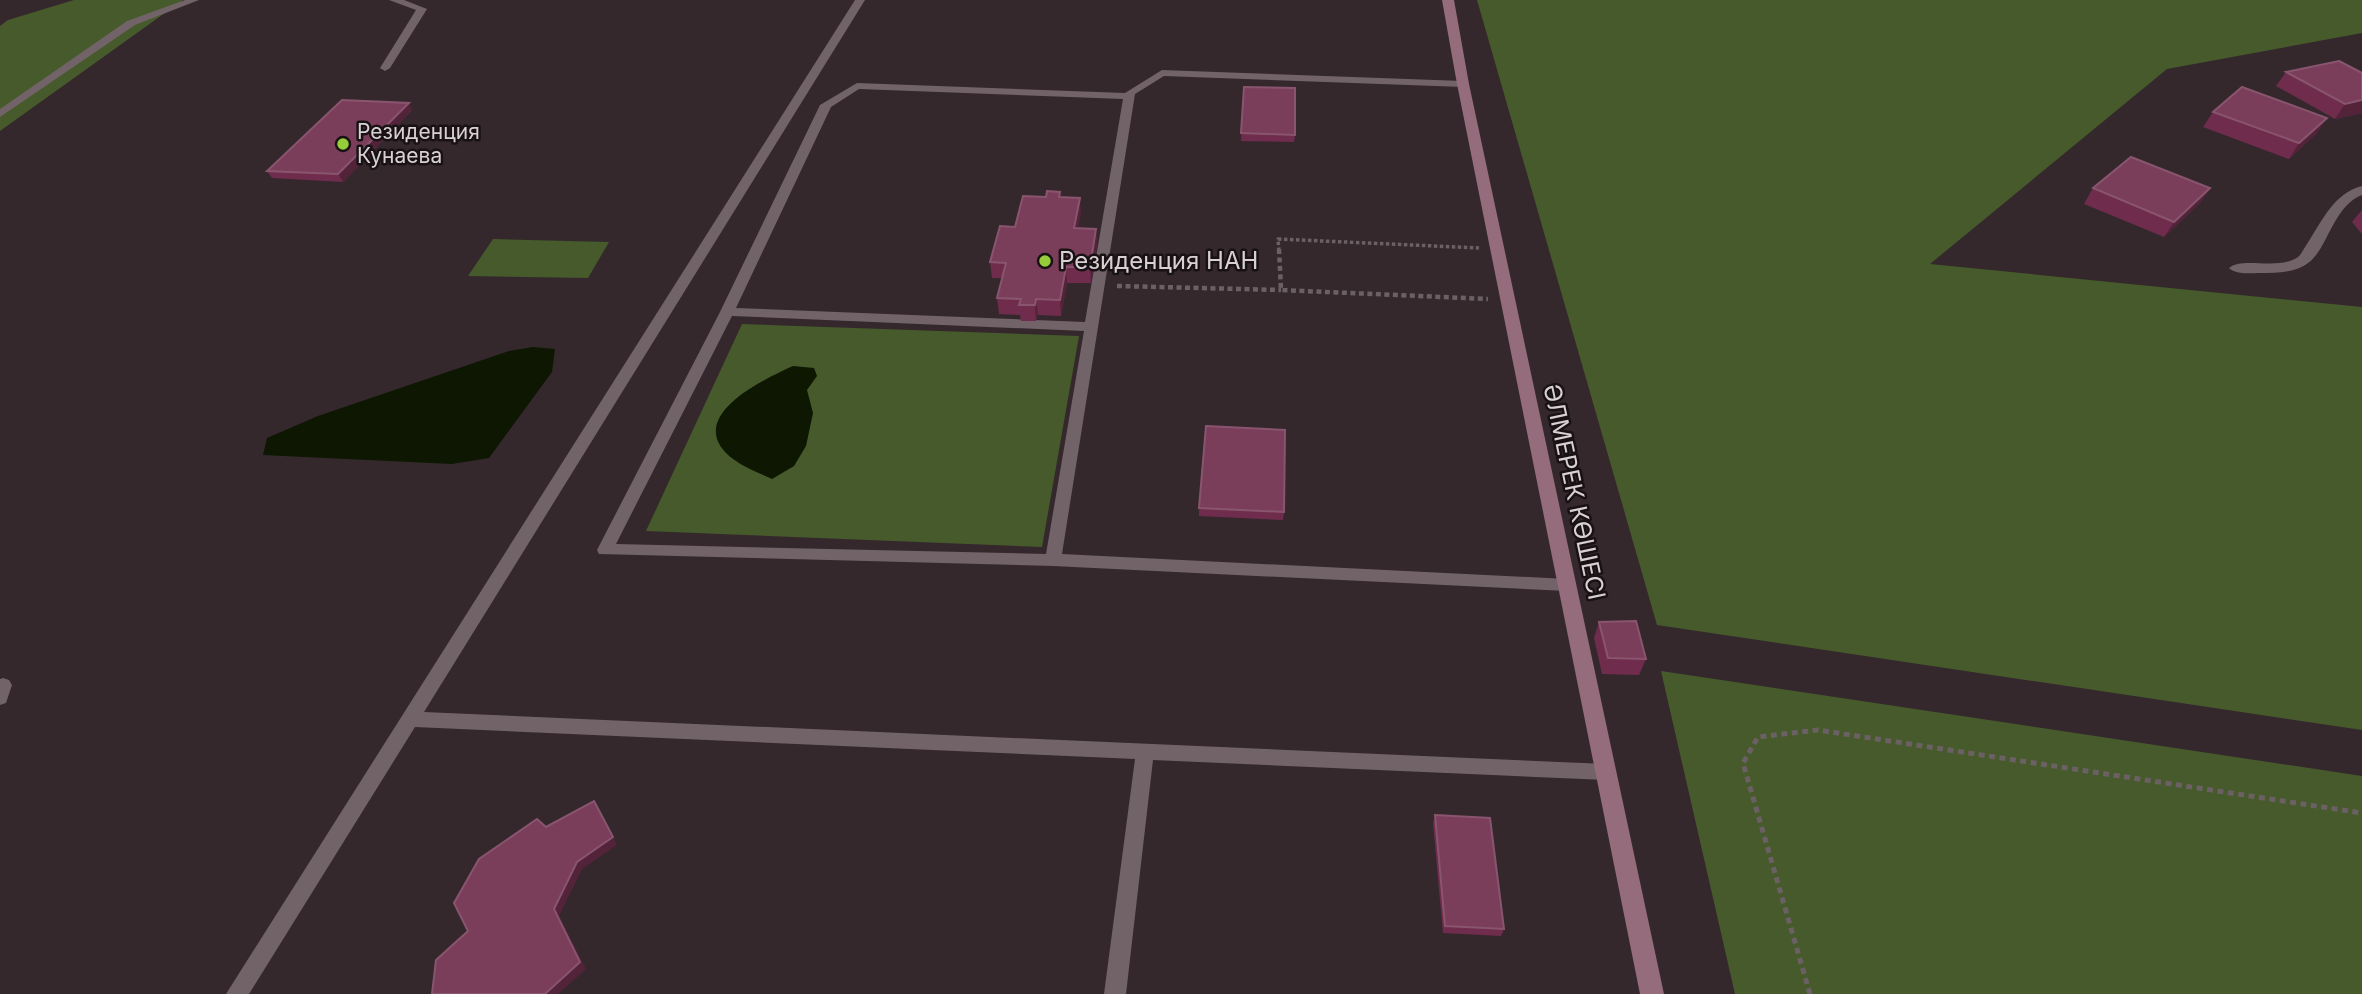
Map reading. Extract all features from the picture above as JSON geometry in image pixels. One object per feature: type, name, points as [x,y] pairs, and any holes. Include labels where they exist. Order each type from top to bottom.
[{"type":"street","name":"ӘЛМЕРЕК КӨШЕСІ","points":[[1448,0],[1507,299],[1652,994]]},
{"type":"street","points":[[2236,268],[2280,269],[2304,260],[2337,208],[2349,195],[2362,190]]},
{"type":"lane","points":[[0,114],[131,23],[194,0]]},
{"type":"lane","points":[[385,68],[422,9],[394,0]]},
{"type":"lane","points":[[237,994],[860,0]]},
{"type":"lane","points":[[1053,560],[1130,93],[1162,73],[1463,84]]},
{"type":"lane","points":[[1129,96],[857,86],[826,105],[727,312],[605,550],[1053,560],[1567,585]]},
{"type":"lane","points":[[727,312],[1091,327]]},
{"type":"lane","points":[[409,719],[1606,772]]},
{"type":"lane","points":[[1115,994],[1145,751]]},
{"type":"path","points":[[1280,290],[1278,239],[1497,249]]},
{"type":"path","points":[[1097,285],[1507,299]]},
{"type":"path","points":[[1810,994],[1743,763],[1758,737],[1818,730],[2362,813]]},
{"type":"green space","points":[[74,0],[183,0],[0,131],[0,26],[8,20]]},
{"type":"green space","points":[[1477,0],[2362,0],[2362,33],[2167,69],[1930,264],[2362,307],[2362,730],[1657,625]]},
{"type":"green space","points":[[493,239],[609,242],[588,278],[468,276]]},
{"type":"green space","points":[[742,324],[1079,336],[1042,547],[646,531]]},
{"type":"green space","points":[[1661,671],[2362,776],[2362,994],[1735,994]]},
{"type":"shaded area","points":[[533,347],[555,349],[552,372],[489,458],[452,464],[263,455],[267,438],[318,416],[509,351]]},
{"type":"shaded area","points":[[793,366],[814,368],[817,376],[807,390],[813,413],[806,446],[794,466],[772,479],[744,466],[726,453],[716,433],[718,420],[726,408],[739,397]]},
{"type":"building","points":[[2339,61],[2362,73],[2362,100],[2345,104],[2286,72]]},
{"type":"building","points":[[1244,87],[1295,88],[1295,135],[1241,133]]},
{"type":"building","points":[[2242,87],[2327,118],[2299,143],[2213,112]]},
{"type":"building","name":"Резиденция Кунаева","points":[[342,100],[409,103],[338,174],[267,171]]},
{"type":"building","points":[[2131,157],[2210,188],[2174,222],[2093,188]]},
{"type":"building","name":"Резиденция НАН","points":[[1047,191],[1060,192],[1059,197],[1080,198],[1074,228],[1096,229],[1090,267],[1066,267],[1060,300],[1036,299],[1035,305],[1019,305],[1021,299],[997,298],[1006,263],[990,262],[1000,226],[1015,227],[1023,196],[1046,197]]},
{"type":"building","points":[[1206,426],[1285,430],[1284,512],[1199,508]]},
{"type":"building","points":[[1636,621],[1646,659],[1608,658],[1599,622]]},
{"type":"building","points":[[594,801],[613,837],[577,862],[554,909],[580,962],[545,994],[432,994],[436,960],[468,931],[454,903],[479,859],[537,819],[546,827]]},
{"type":"building","points":[[1435,815],[1490,818],[1504,929],[1445,926]]},
{"type":"place","name":"Резиденция Кунаева","points":[[343,144]]},
{"type":"place","name":"Резиденция НАН","points":[[1045,261]]}]
